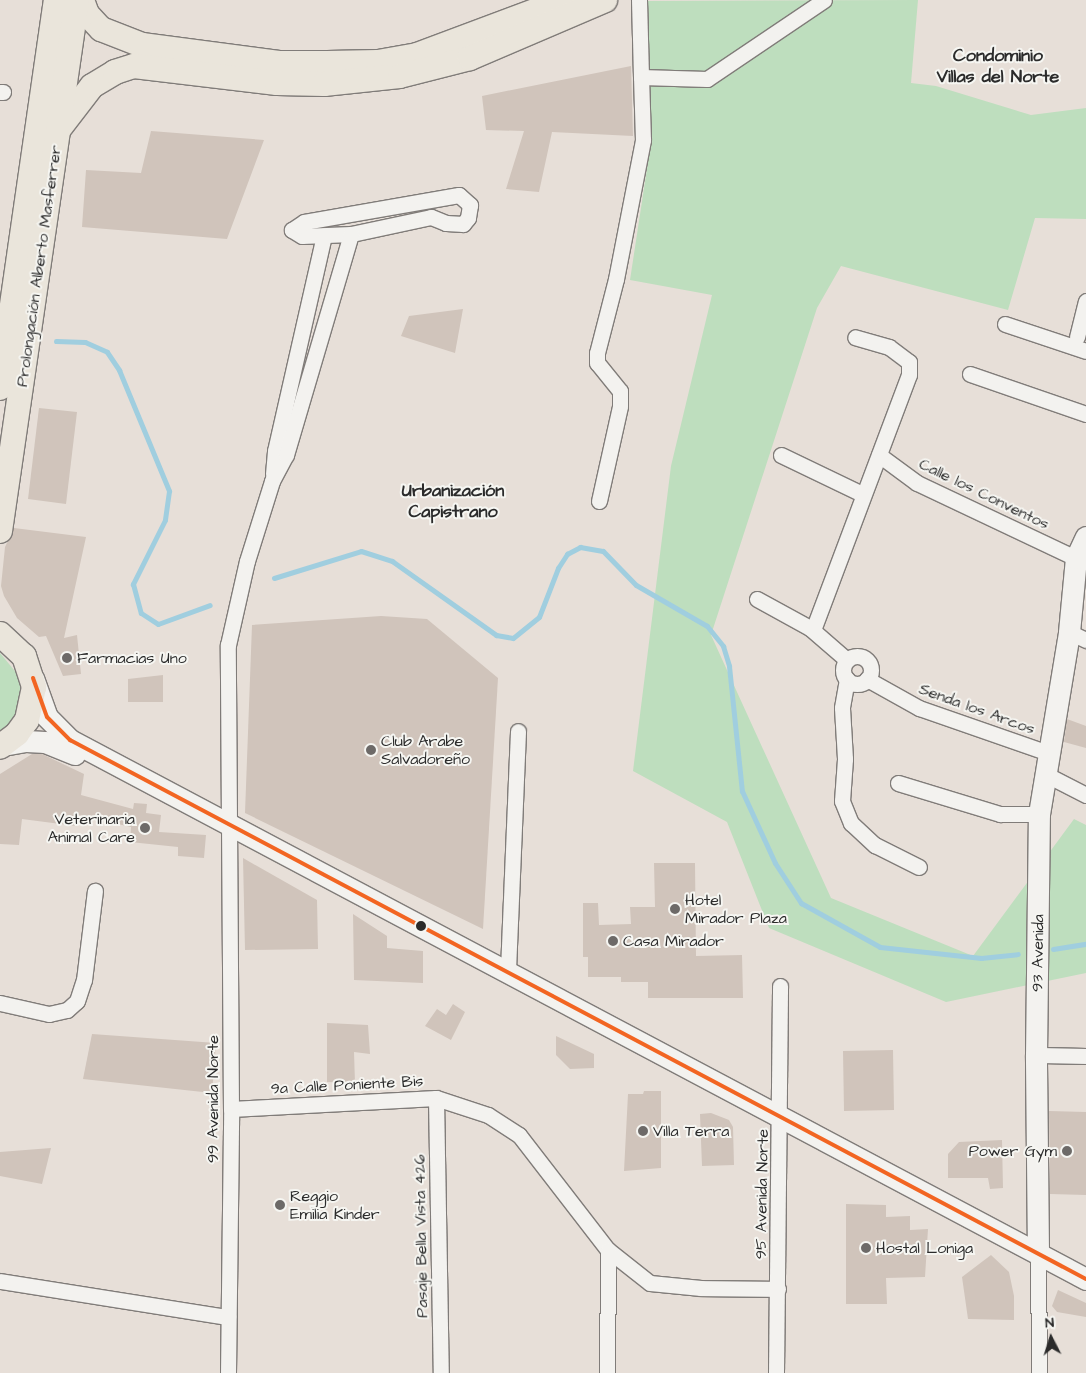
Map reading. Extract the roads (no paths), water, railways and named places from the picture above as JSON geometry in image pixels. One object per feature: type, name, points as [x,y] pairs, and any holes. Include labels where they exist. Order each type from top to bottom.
[{"type":"main road","name":"Prolongación Alberto Masferrer","points":[[0,388],[56,0]]},
{"type":"main road","name":"Prolongación Alberto Masferrer","points":[[0,531],[60,129],[77,0]]},
{"type":"main road","points":[[82,0],[87,14],[100,29],[142,45],[279,63],[327,63],[378,62],[417,55],[564,0]]},
{"type":"main road","points":[[60,129],[92,86],[125,69],[150,66],[277,83],[324,84],[400,76],[470,58],[604,0]]},
{"type":"main road","name":"93 Avenida","points":[[1038,1258],[1036,1056],[1040,814],[1045,774],[1078,636],[1076,558],[1086,537]]},
{"type":"main road","points":[[0,633],[24,656],[48,717],[61,734],[229,830],[1038,1258],[1086,1279]]},
{"type":"main road","points":[[2,746],[22,728],[30,712],[34,695],[32,678]]},
{"type":"main road","points":[[2,746],[26,741],[56,745],[508,970],[781,1122]]},
{"type":"main road","points":[[1038,1258],[1086,1289]]},
{"type":"street","points":[[598,502],[620,406],[620,391],[597,363],[596,353],[616,279],[643,140],[639,0]]},
{"type":"street","points":[[641,77],[707,79],[824,0]]},
{"type":"street","points":[[459,195],[470,205],[468,218],[463,224],[446,223],[431,217],[351,234],[302,236],[292,230],[304,222],[459,195]]},
{"type":"street","points":[[272,481],[286,455],[351,234]]},
{"type":"street","points":[[272,481],[275,451],[324,236]]},
{"type":"street","points":[[1077,337],[1086,301]]},
{"type":"street","points":[[1005,324],[1086,351]]},
{"type":"street","points":[[813,630],[862,494],[902,399],[909,375],[909,362],[888,347],[855,337]]},
{"type":"street","points":[[970,374],[1086,414]]},
{"type":"street","points":[[781,455],[862,494]]},
{"type":"street","name":"Calle los Conventos","points":[[879,455],[917,483],[1076,558]]},
{"type":"street","name":"99 Avenida Norte","points":[[228,1373],[231,1109],[228,645],[247,561],[272,481]]},
{"type":"street","points":[[757,599],[813,630],[847,660]]},
{"type":"street","points":[[847,680],[857,683],[867,679],[871,670],[867,660],[857,656],[847,660],[843,670],[847,680],[842,708],[845,759],[842,801],[851,823],[875,845],[919,867]]},
{"type":"street","name":"Senda los Arcos","points":[[867,679],[919,708],[1051,754]]},
{"type":"street","points":[[508,970],[518,731]]},
{"type":"street","points":[[1045,774],[1086,795]]},
{"type":"street","points":[[898,783],[1000,814],[1040,814]]},
{"type":"street","points":[[0,1003],[49,1014],[67,1010],[76,1001],[84,980],[95,891]]},
{"type":"street","name":"95 Avenida Norte","points":[[776,1373],[781,1122],[780,986]]},
{"type":"street","points":[[1036,1056],[1086,1056]]},
{"type":"street","name":"9a Calle Poniente Bis","points":[[231,1109],[436,1098],[488,1115],[519,1134],[608,1250],[650,1282],[701,1288],[778,1289]]},
{"type":"street","name":"Pasaje Bella Vista 426","points":[[436,1098],[441,1373]]},
{"type":"street","points":[[607,1373],[608,1250]]},
{"type":"street","name":"93 Avenida","points":[[1038,1258],[1039,1373]]},
{"type":"street","points":[[0,1281],[228,1317]]},
{"type":"waterway","points":[[56,341],[85,342],[107,352],[119,370],[169,491],[165,520],[133,584],[141,613],[158,624],[210,605]]},
{"type":"waterway","points":[[274,578],[361,551],[392,561],[496,635],[513,638],[539,617],[558,568],[567,554],[580,547],[603,551],[636,585],[707,626],[723,646],[729,666],[742,791],[775,863],[801,903],[880,947],[981,958],[1018,954]]},
{"type":"waterway","points":[[1053,949],[1086,944]]},
{"type":"place","name":"Farmacias Uno","points":[[67,658]]},
{"type":"place","name":"Club Arabe Salvadoreño","points":[[371,750]]},
{"type":"place","name":"Veterinaria Animal Care","points":[[145,828]]},
{"type":"place","name":"Hotel Mirador Plaza","points":[[675,909]]},
{"type":"place","name":"Casa Mirador","points":[[613,941]]},
{"type":"place","name":"Villa Terra","points":[[643,1131]]},
{"type":"place","name":"Power Gym","points":[[1067,1151]]},
{"type":"place","name":"Reggio Emilia Kinder","points":[[280,1205]]},
{"type":"place","name":"Hostal Loniga","points":[[866,1248]]},
{"type":"district","name":"Condominio Villas del Norte","points":[[998,67]]},
{"type":"district","name":"Urbanización Capistrano","points":[[453,502]]}]
